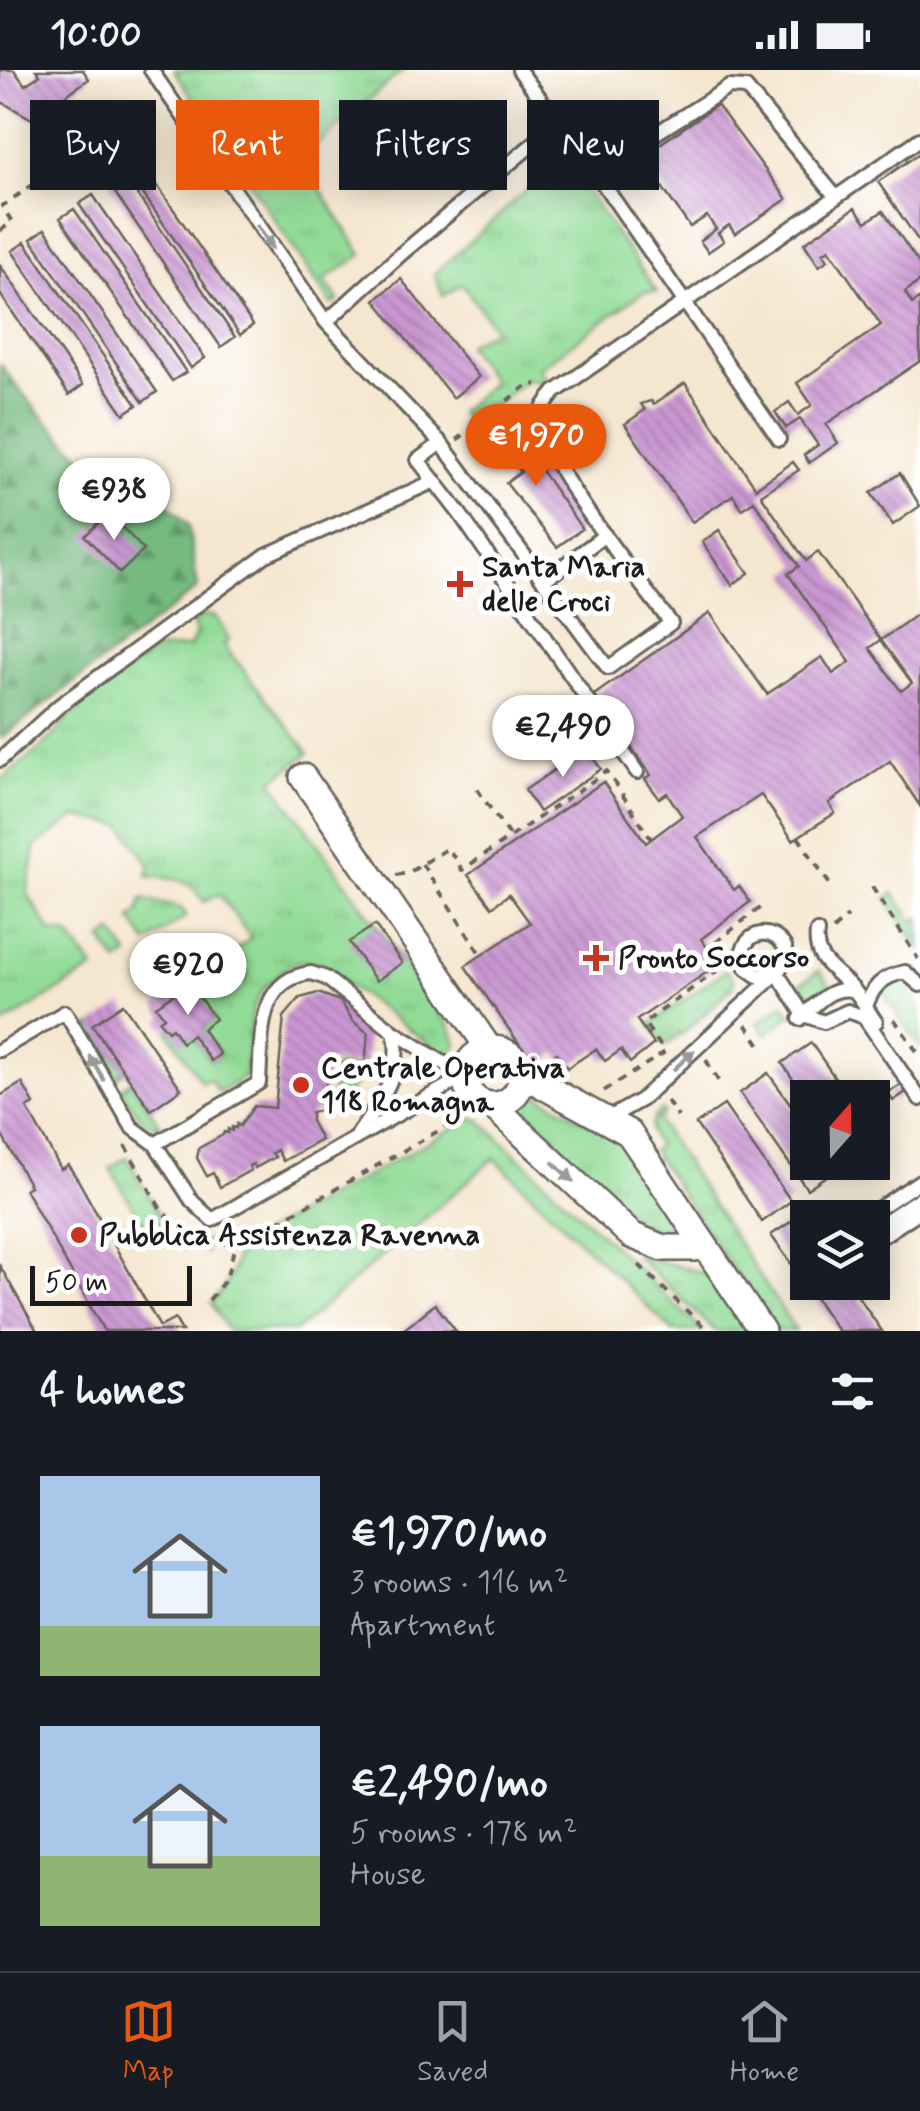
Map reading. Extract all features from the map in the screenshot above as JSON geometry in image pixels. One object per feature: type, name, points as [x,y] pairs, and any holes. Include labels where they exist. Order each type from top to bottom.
[{"type":"street","points":[[302,777],[490,1050]]},
{"type":"street","points":[[703,1244],[695,1248],[663,1248],[631,1235],[470,1093],[465,1076],[470,1061],[490,1050],[506,1053],[520,1073],[629,1133],[762,1331]]},
{"type":"street","points":[[487,1111],[514,1096],[520,1073]]},
{"type":"lane","points":[[152,70],[326,322],[443,446],[608,668],[671,622],[605,535],[547,446],[539,422],[544,405],[556,392],[920,139]]},
{"type":"lane","points":[[519,70],[541,100]]},
{"type":"lane","points":[[659,131],[730,86],[746,88],[836,197]]},
{"type":"lane","points":[[326,322],[527,150]]},
{"type":"lane","points":[[607,190],[779,439]]},
{"type":"lane","points":[[443,446],[418,460],[637,772]]},
{"type":"lane","points":[[0,760],[60,705],[266,555],[435,481]]},
{"type":"lane","points":[[543,580],[605,535]]},
{"type":"lane","points":[[818,932],[819,955],[855,991],[920,1099]]},
{"type":"lane","points":[[607,1120],[641,1100],[777,972],[802,1017],[824,1022],[848,1012],[865,1012]]},
{"type":"lane","points":[[865,1012],[874,990],[892,974],[905,972],[920,985]]},
{"type":"lane","points":[[0,1050],[65,1012],[132,1127],[155,1144],[192,1201],[212,1220],[465,1076],[394,1032],[326,978],[296,974],[270,997],[264,1016],[259,1083],[155,1144]]},
{"type":"lane","points":[[802,1017],[822,998],[841,988],[855,991]]},
{"type":"lane","points":[[865,1012],[920,1087]]},
{"type":"lane","points":[[355,1139],[391,1079],[398,1047],[394,1032]]},
{"type":"lane","points":[[890,1201],[920,1181]]},
{"type":"lane","points":[[890,1218],[920,1198]]},
{"type":"lane","points":[[890,1231],[920,1211]]},
{"type":"path","points":[[0,231],[12,222],[2,206],[167,93]]},
{"type":"path","points":[[443,446],[530,383],[556,392]]},
{"type":"path","points":[[390,872],[402,876],[448,848],[462,870],[606,771],[652,839]]},
{"type":"path","points":[[477,789],[510,837]]},
{"type":"path","points":[[798,837],[831,886]]},
{"type":"path","points":[[422,864],[481,956]]},
{"type":"path","points":[[872,887],[920,962]]},
{"type":"path","points":[[590,1086],[603,1092],[665,1052],[644,1022],[728,963],[715,943],[762,906]]},
{"type":"path","points":[[746,1024],[762,1048]]},
{"type":"path","points":[[551,1057],[562,1073]]},
{"type":"path","points":[[706,1060],[719,1082]]},
{"type":"path","points":[[664,1097],[678,1116]]},
{"type":"path","points":[[454,1108],[459,1117]]},
{"type":"path","points":[[218,1242],[234,1246],[459,1117],[487,1111]]},
{"type":"path","points":[[209,1300],[226,1279],[234,1246]]},
{"type":"path","points":[[638,1264],[708,1331]]},
{"type":"green space","points":[[174,70],[403,70],[369,100],[339,100],[339,126],[319,143],[319,100],[194,100]]},
{"type":"green space","points":[[319,187],[362,255],[324,280],[338,301],[332,305],[255,190]]},
{"type":"green space","points":[[527,190],[585,190],[657,292],[643,292],[539,368],[548,382],[528,379],[468,425],[459,412],[493,382],[466,345],[495,329],[462,284],[443,296],[434,274]]},
{"type":"green space","points":[[0,364],[51,425],[108,479],[142,477],[188,525],[198,588],[0,739]]},
{"type":"green space","points":[[203,615],[216,617],[229,640],[223,644],[309,753],[272,781],[450,1027],[457,1044],[449,1058],[317,963],[298,961],[267,985],[259,997],[251,1024],[245,1077],[219,1093],[210,1079],[202,1083],[168,1031],[172,1028],[182,1042],[192,1035],[211,1061],[220,1055],[202,1029],[215,1019],[196,992],[205,986],[210,991],[217,985],[223,992],[248,976],[232,953],[251,938],[219,894],[204,902],[187,883],[147,876],[150,865],[122,825],[76,817],[36,846],[27,893],[51,932],[69,935],[94,969],[0,1026],[0,781],[43,746],[84,702],[156,650],[190,647],[196,633],[192,623]]},
{"type":"green space","points":[[894,893],[913,921],[920,918],[920,949],[887,898]]},
{"type":"green space","points":[[142,899],[181,908],[187,916],[147,943],[131,919],[138,914]]},
{"type":"green space","points":[[113,932],[129,955],[118,963],[102,940]]},
{"type":"green space","points":[[196,959],[212,975],[199,986],[186,970]]},
{"type":"green space","points":[[726,970],[734,980],[731,989],[666,1045],[650,1024]]},
{"type":"green space","points":[[819,970],[830,985],[808,1002],[797,987]]},
{"type":"green space","points":[[900,978],[920,1008],[920,1047],[881,990]]},
{"type":"green space","points":[[784,1004],[791,1015],[766,1034],[758,1023]]},
{"type":"green space","points":[[92,1025],[124,1071],[116,1078],[88,1028]]},
{"type":"green space","points":[[335,1066],[360,1069],[352,1089],[332,1099]]},
{"type":"green space","points":[[131,1081],[161,1127],[148,1123],[132,1107],[121,1088]]},
{"type":"green space","points":[[529,1090],[618,1139],[671,1214],[668,1223],[656,1232],[623,1210],[516,1105]]},
{"type":"green space","points":[[661,1110],[664,1113],[657,1120],[796,1331],[775,1331],[652,1151],[657,1146],[651,1123]]},
{"type":"green space","points":[[471,1118],[480,1120],[703,1331],[673,1331],[494,1158],[296,1331],[228,1331],[211,1303],[229,1278],[237,1248]]},
{"type":"green space","points":[[127,1157],[158,1212],[174,1231],[207,1241],[205,1252],[198,1242],[185,1249],[176,1235],[169,1238],[155,1217],[143,1224],[110,1168]]},
{"type":"green space","points":[[634,1254],[707,1274],[719,1283],[752,1331],[715,1331]]},
{"type":"building","points":[[0,70],[14,70],[25,85],[40,75],[36,70],[83,70],[89,79],[59,100],[30,100],[30,118],[0,101]]},
{"type":"building","points":[[717,105],[787,199],[735,234],[729,225],[718,233],[724,241],[708,252],[700,241],[716,229],[707,216],[690,227],[659,183],[659,145]]},
{"type":"building","points":[[920,153],[920,243],[878,182]]},
{"type":"building","points":[[156,184],[253,325],[240,335],[140,190],[156,190]]},
{"type":"building","points":[[113,190],[134,190],[235,337],[221,347]]},
{"type":"building","points":[[93,195],[205,358],[191,368],[79,204]]},
{"type":"building","points":[[855,208],[866,222],[883,211],[920,265],[920,281],[905,292],[912,304],[920,298],[920,361],[826,424],[838,443],[809,463],[804,455],[818,445],[800,419],[786,428],[775,412],[789,402],[798,415],[812,405],[797,383],[881,325],[829,249],[823,253],[828,260],[819,266],[804,243]]},
{"type":"building","points":[[74,209],[186,372],[172,381],[60,218]]},
{"type":"building","points":[[45,229],[157,392],[143,402],[31,239]]},
{"type":"building","points":[[25,242],[137,405],[124,414],[12,251]]},
{"type":"building","points":[[0,265],[83,385],[69,395],[0,294]]},
{"type":"building","points":[[401,279],[479,377],[453,398],[375,300]]},
{"type":"building","points":[[685,383],[756,488],[793,462],[799,470],[761,495],[806,561],[818,552],[881,640],[920,612],[920,806],[890,761],[829,803],[835,813],[793,840],[761,795],[697,837],[734,890],[739,886],[750,902],[701,939],[719,964],[637,1020],[654,1044],[630,1063],[621,1050],[605,1061],[596,1049],[567,1068],[557,1053],[536,1068],[465,966],[530,923],[509,894],[492,907],[468,875],[603,782],[646,843],[682,816],[667,793],[659,798],[645,779],[651,775],[594,695],[710,613],[767,694],[822,657],[833,674],[850,662],[788,574],[799,566],[754,501],[742,509],[733,495],[692,522],[625,424],[645,410],[641,404],[654,404]],"holes":[[[881,640],[912,683],[901,691],[870,648]]]},
{"type":"building","points":[[507,421],[582,529],[557,547],[506,483],[521,472],[511,459],[504,464],[495,452],[502,447],[492,432]]},
{"type":"building","points":[[900,473],[920,506],[893,525],[871,493]]},
{"type":"building","points":[[108,513],[144,550],[120,573],[85,536]]},
{"type":"building","points":[[719,530],[749,573],[732,585],[702,542]]},
{"type":"building","points":[[586,748],[601,769],[539,812],[525,790]]},
{"type":"building","points":[[375,925],[402,963],[376,981],[349,942]]},
{"type":"building","points":[[189,983],[215,1019],[202,1029],[220,1054],[211,1061],[192,1035],[182,1043],[172,1028],[168,1031],[159,1021],[164,1017],[156,1006]]},
{"type":"building","name":"Centrale Operativa 118 Romagna","points":[[318,993],[340,1001],[353,1021],[368,1033],[365,1066],[328,1061],[324,1104],[311,1113],[321,1140],[283,1161],[277,1150],[272,1153],[275,1157],[255,1168],[253,1164],[249,1166],[251,1170],[220,1187],[213,1173],[207,1176],[197,1158],[199,1148],[228,1133],[228,1129],[232,1131],[237,1124],[240,1126],[254,1106],[275,1108],[284,1017],[300,998]]},
{"type":"building","points":[[123,1004],[181,1089],[151,1110],[92,1025]]},
{"type":"building","points":[[811,1043],[837,1080],[794,1080],[782,1063]]},
{"type":"building","points":[[768,1073],[790,1103],[790,1165],[740,1093]]},
{"type":"building","name":"Pubblica Assistenza Ravenna","points":[[22,1083],[34,1104],[27,1108],[61,1169],[68,1165],[78,1180],[160,1327],[175,1319],[182,1331],[104,1331],[25,1189],[30,1186],[0,1132],[0,1096]]},
{"type":"building","points":[[901,1085],[906,1092],[893,1101],[890,1092]]},
{"type":"building","points":[[724,1105],[790,1202],[762,1222],[696,1124]]},
{"type":"building","points":[[801,1180],[820,1180],[807,1189]]},
{"type":"building","points":[[790,1222],[790,1262],[771,1235]]},
{"type":"building","points":[[0,1266],[37,1331],[0,1331]]},
{"type":"building","points":[[816,1300],[860,1300],[882,1331],[838,1331]]},
{"type":"building","points":[[435,1304],[456,1331],[402,1331],[412,1323]]},
{"type":"place","name":"Santa Maria delle Croci","points":[[460,584]]},
{"type":"place","name":"Pronto Soccorso","points":[[596,958]]},
{"type":"place","name":"Centrale Operativa 118 Romagna","points":[[301,1085]]},
{"type":"place","name":"Pubblica Assistenza Ravenna","points":[[79,1235]]}]
